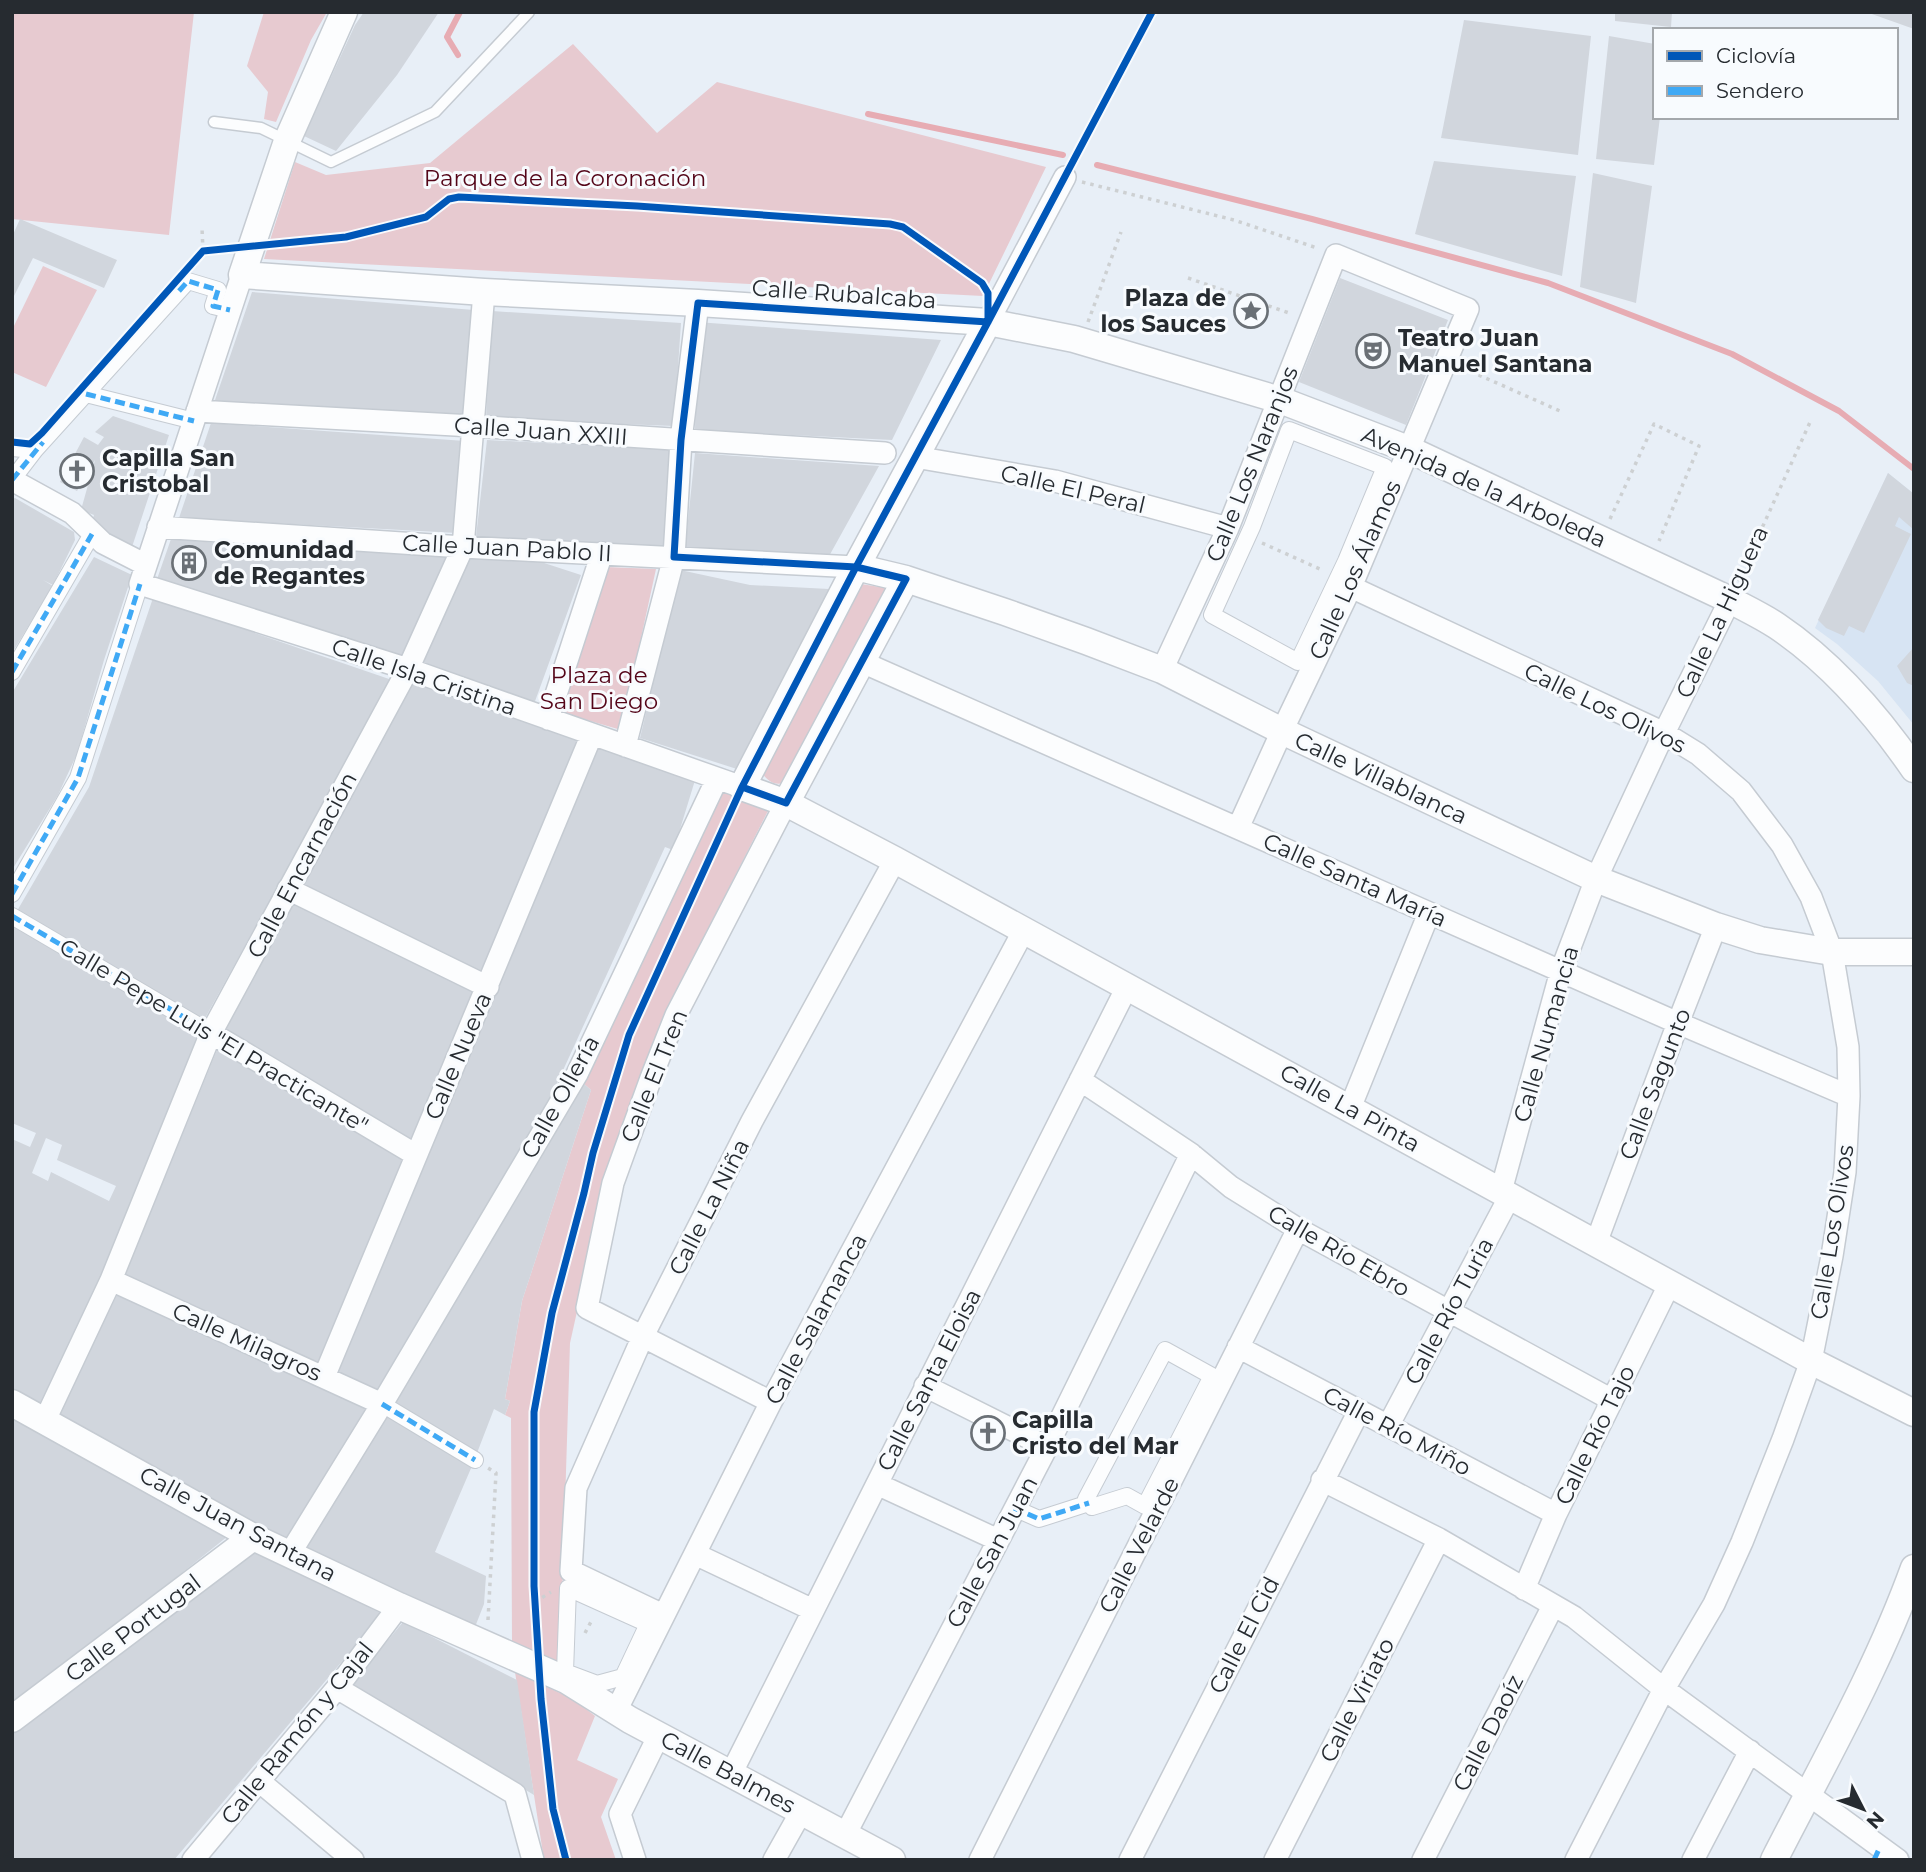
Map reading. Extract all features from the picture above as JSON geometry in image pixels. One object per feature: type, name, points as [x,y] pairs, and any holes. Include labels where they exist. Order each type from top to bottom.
[{"type":"street","points":[[12,894],[78,778],[158,527],[287,141],[344,12]]},
{"type":"street","points":[[742,787],[856,567],[1065,177]]},
{"type":"street","name":"Calle Los Álamos","points":[[1238,828],[1468,309],[1336,255]]},
{"type":"street","name":"Calle Los Naranjos","points":[[1162,670],[1238,532],[1280,400],[1336,255]]},
{"type":"street","name":"Calle Rubalcaba","points":[[242,275],[988,323]]},
{"type":"street","points":[[12,480],[187,276],[218,290],[213,306],[230,310]]},
{"type":"street","name":"Calle Encarnación","points":[[45,1420],[111,1280],[211,1033],[408,669],[463,547],[484,292]]},
{"type":"street","points":[[625,746],[674,557],[681,440],[698,303]]},
{"type":"street","name":"Avenida de la Arboleda","points":[[988,323],[1082,341],[1280,400],[1408,449],[1730,600],[1776,625],[1816,656],[1855,694],[1893,738],[1914,769]]},
{"type":"street","points":[[86,394],[195,416]]},
{"type":"street","name":"Calle Juan XXIII","points":[[195,416],[473,426],[886,453]]},
{"type":"street","points":[[1289,430],[1385,467],[1345,582],[1298,662],[1212,615],[1238,532],[1289,430]]},
{"type":"street","points":[[12,447],[35,450]]},
{"type":"street","name":"Calle El Peral","points":[[915,457],[1055,481],[1238,532]]},
{"type":"street","name":"Calle Isla Cristina","points":[[12,480],[72,513],[92,534],[143,574],[786,803]]},
{"type":"street","name":"Calle Juan Pablo II","points":[[158,527],[463,547],[856,567]]},
{"type":"street","points":[[12,672],[92,534]]},
{"type":"street","points":[[548,719],[602,553]]},
{"type":"street","name":"Calle Villablanca","points":[[856,567],[905,579],[1075,636],[1162,670],[1282,731],[1596,879],[1716,926],[1760,940],[1832,951],[1914,953]]},
{"type":"street","points":[[786,803],[905,579]]},
{"type":"street","name":"Calle Los Olivos","points":[[1345,582],[1664,733],[1698,754],[1741,792],[1782,845],[1811,897],[1832,951],[1848,1047],[1849,1096],[1845,1172],[1811,1361],[1783,1439],[1714,1604],[1664,1689],[1576,1860]]},
{"type":"street","name":"Calle La Higuera","points":[[1596,879],[1730,600]]},
{"type":"street","name":"Calle Santa María","points":[[862,662],[1849,1096]]},
{"type":"street","name":"Calle Nueva","points":[[324,1377],[592,734]]},
{"type":"street","name":"Calle Ollería","points":[[289,1555],[382,1404],[577,1073],[717,779]]},
{"type":"street","name":"Calle La Pinta","points":[[786,803],[1024,930],[1811,1361],[1914,1413]]},
{"type":"street","name":"Calle El Tren","points":[[643,1336],[587,1308],[613,1183],[676,1015],[786,803]]},
{"type":"street","name":"Calle La Niña","points":[[663,1615],[571,1571],[576,1488],[643,1336],[752,1121],[895,860]]},
{"type":"street","name":"Calle Numancia","points":[[1506,1194],[1561,971],[1596,879]]},
{"type":"street","points":[[288,889],[488,987]]},
{"type":"street","points":[[1350,1108],[1429,913]]},
{"type":"street","name":"Calle Pepe Luis \"El Practicante\"","points":[[12,916],[415,1155]]},
{"type":"street","name":"Calle Sagunto","points":[[1596,1243],[1716,926]]},
{"type":"street","name":"Calle Salamanca","points":[[616,1711],[771,1402],[1024,930]]},
{"type":"street","name":"Calle Santa Eloisa","points":[[731,1773],[1127,987]]},
{"type":"street","name":"Calle Río Ebro","points":[[1080,1080],[1191,1154],[1231,1187],[1298,1229],[1612,1400]]},
{"type":"street","name":"Calle San Juan","points":[[845,1835],[1047,1447],[1191,1154]]},
{"type":"street","name":"Calle Río Turia","points":[[1388,1426],[1506,1194]]},
{"type":"street","name":"Calle Velarde","points":[[980,1860],[1298,1229]]},
{"type":"street","name":"Calle Milagros","points":[[111,1280],[382,1404]]},
{"type":"street","name":"Calle Río Tajo","points":[[1524,1588],[1556,1514],[1670,1283]]},
{"type":"street","points":[[643,1336],[771,1402]]},
{"type":"street","name":"Calle Río Miño","points":[[1238,1347],[1556,1514]]},
{"type":"street","points":[[1165,1350],[1212,1377],[1144,1506],[1127,1496],[1092,1507],[1089,1503],[1086,1499],[1165,1350]]},
{"type":"street","points":[[925,1386],[1047,1447]]},
{"type":"street","name":"Calle Juan Santana","points":[[12,1403],[253,1537],[399,1606],[514,1656]]},
{"type":"street","points":[[382,1404],[475,1460]]},
{"type":"street","name":"Calle El Cid","points":[[1130,1860],[1359,1412]]},
{"type":"street","points":[[1322,1480],[1439,1539],[1574,1617],[1664,1689],[1808,1793],[1877,1853],[1898,1860]]},
{"type":"street","points":[[877,1484],[998,1540]]},
{"type":"street","points":[[1014,1508],[1039,1519],[1089,1503]]},
{"type":"street","name":"Calle Portugal","points":[[12,1719],[253,1537]]},
{"type":"street","name":"Calle Viriato","points":[[1275,1860],[1439,1539]]},
{"type":"street","points":[[695,1554],[813,1610]]},
{"type":"street","points":[[1774,1860],[1863,1689],[1914,1568]]},
{"type":"street","points":[[568,1588],[600,1602],[648,1624],[623,1677],[597,1684],[565,1672],[568,1588]]},
{"type":"street","name":"Calle Ramón y Cajal","points":[[193,1860],[337,1688],[399,1606]]},
{"type":"street","name":"Calle Daoíz","points":[[1423,1860],[1553,1606]]},
{"type":"street","name":"Calle Balmes","points":[[514,1656],[566,1680],[659,1735],[892,1860]]},
{"type":"street","points":[[337,1688],[515,1794],[533,1860]]},
{"type":"street","points":[[635,1860],[620,1814],[659,1735]]},
{"type":"street","points":[[1693,1860],[1750,1751]]},
{"type":"street","points":[[259,1781],[353,1860]]},
{"type":"street","points":[[774,1860],[801,1812]]},
{"type":"lane","points":[[214,122],[261,128],[331,162],[435,112],[530,12]]},
{"type":"path","points":[[1065,177],[1234,220],[1336,255]]},
{"type":"path","points":[[187,276],[203,251],[202,228]]},
{"type":"path","points":[[1082,341],[1121,232]]},
{"type":"path","points":[[203,251],[214,250]]},
{"type":"path","points":[[1188,278],[1310,320]]},
{"type":"path","points":[[1446,361],[1560,411]]},
{"type":"path","points":[[1601,539],[1654,424],[1699,446],[1650,562]]},
{"type":"path","points":[[1238,532],[1345,582]]},
{"type":"path","points":[[475,1460],[496,1473],[487,1632],[475,1640]]},
{"type":"path","points":[[585,1634],[600,1602]]},
{"type":"shaded area","points":[[1888,473],[1914,494],[1914,725],[1878,681],[1815,628]]},
{"type":"green space","points":[[12,12],[194,12],[169,235],[12,219]]},
{"type":"green space","points":[[264,12],[327,12],[311,40],[276,122],[264,119],[268,92],[247,66]]},
{"type":"green space","name":"Parque de la Coronación","points":[[573,44],[657,133],[717,82],[1046,167],[983,296],[264,259],[295,162],[326,175],[430,163]]},
{"type":"green space","points":[[43,266],[97,290],[46,387],[12,372],[12,330]]},
{"type":"green space","name":"Plaza de San Diego","points":[[605,567],[656,569],[621,730],[560,712]]},
{"type":"green space","points":[[855,583],[892,589],[788,782],[773,783],[761,772]]},
{"type":"green space","points":[[719,788],[769,809],[659,1026],[606,1181],[570,1343],[560,1665],[512,1642],[511,1418],[505,1415],[510,1401],[505,1399],[522,1301],[591,1090],[583,1083]]},
{"type":"green space","points":[[515,1672],[573,1699],[595,1716],[577,1760],[618,1779],[601,1817],[616,1860],[544,1860]]},
{"type":"building","points":[[364,12],[439,12],[397,75],[336,151],[304,136],[355,25]]},
{"type":"building","points":[[1615,12],[1672,12],[1671,27],[1615,21]]},
{"type":"building","points":[[1914,12],[1914,29],[1869,13]]},
{"type":"building","points":[[1464,20],[1591,36],[1578,155],[1441,138]]},
{"type":"building","points":[[1609,36],[1653,44],[1653,119],[1660,119],[1654,165],[1596,159]]},
{"type":"building","points":[[1434,161],[1576,176],[1562,276],[1415,234]]},
{"type":"building","points":[[1593,173],[1652,186],[1636,303],[1580,287]]},
{"type":"building","points":[[20,219],[117,260],[104,288],[33,258],[12,300],[12,237]]},
{"type":"building","name":"Teatro Juan Manuel Santana","points":[[1340,278],[1448,320],[1406,425],[1299,382]]},
{"type":"building","points":[[252,292],[474,310],[466,415],[214,403]]},
{"type":"building","points":[[492,311],[681,323],[674,426],[486,419]]},
{"type":"building","points":[[697,322],[941,340],[892,440],[695,430]]},
{"type":"building","points":[[113,416],[169,435],[132,547],[99,531],[92,521],[94,515],[81,510],[95,460],[77,491],[60,482],[84,437],[98,445],[104,437],[95,432]]},
{"type":"building","points":[[211,423],[465,441],[457,533],[179,518]]},
{"type":"building","points":[[487,440],[674,450],[665,548],[476,537]]},
{"type":"building","points":[[695,453],[879,466],[828,558],[685,550]]},
{"type":"building","points":[[1888,473],[1914,494],[1914,530],[1899,517],[1895,526],[1911,534],[1864,633],[1849,626],[1844,636],[1826,628],[1818,620]]},
{"type":"building","points":[[15,498],[74,532],[75,540],[53,585],[43,580],[53,586],[12,653],[12,499]]},
{"type":"building","points":[[171,539],[449,557],[402,659],[156,582]]},
{"type":"building","points":[[94,557],[132,575],[77,754],[58,795],[12,870],[12,693]]},
{"type":"building","points":[[468,557],[541,562],[581,575],[534,704],[420,662]]},
{"type":"building","points":[[680,570],[750,585],[829,589],[740,770],[640,738]]},
{"type":"building","points":[[153,598],[392,680],[204,1020],[17,911],[89,787]]},
{"type":"building","points":[[1914,647],[1914,686],[1907,683],[1897,666]]},
{"type":"building","points":[[413,682],[584,739],[482,976],[300,886],[359,784]]},
{"type":"building","points":[[599,744],[696,777],[677,839],[673,850],[665,847],[544,1112],[381,1394],[337,1374]]},
{"type":"building","points":[[295,901],[476,990],[410,1147],[222,1031],[265,947]]},
{"type":"building","points":[[12,923],[201,1034],[97,1295],[41,1408],[12,1393],[12,1139],[30,1147],[36,1133],[12,1123]],"holes":[[[46,1138],[62,1145],[57,1160],[116,1186],[109,1201],[51,1172],[48,1181],[32,1173]]]},
{"type":"building","points":[[219,1045],[406,1158],[318,1366],[125,1275]]},
{"type":"building","points":[[583,1083],[591,1090],[522,1301],[505,1399],[510,1401],[505,1415],[494,1409],[477,1453],[392,1402]]},
{"type":"building","points":[[120,1289],[373,1407],[290,1545],[57,1413]]},
{"type":"building","points":[[387,1412],[472,1466],[435,1552],[486,1576],[484,1604],[475,1627],[302,1552]]},
{"type":"building","points":[[12,1414],[233,1532],[12,1709]]},
{"type":"building","points":[[256,1548],[382,1614],[174,1860],[12,1860],[12,1733]]},
{"type":"building","points":[[403,1622],[517,1680],[534,1795],[352,1684]]},
{"type":"waterway","points":[[458,55],[447,37],[460,12]]},
{"type":"waterway","points":[[868,114],[1063,155]]},
{"type":"waterway","points":[[1097,165],[1312,219],[1548,283],[1732,354],[1839,411],[1914,469]]},
{"type":"marked path","points":[[179,291],[188,281],[218,290],[213,306],[230,310]]},
{"type":"marked path","points":[[86,394],[194,421]]},
{"type":"marked path","points":[[12,480],[43,442]]},
{"type":"marked path","points":[[12,672],[92,534]]},
{"type":"marked path","points":[[12,894],[78,778],[140,584]]},
{"type":"marked path","points":[[12,916],[211,1033]]},
{"type":"marked path","points":[[382,1404],[475,1460]]},
{"type":"marked path","points":[[1014,1508],[1039,1519],[1089,1503]]},
{"type":"marked path","points":[[1874,1860],[1880,1847]]},
{"type":"cycle path","points":[[566,1860],[553,1809],[541,1699],[534,1586],[534,1412],[552,1313],[593,1153],[629,1035],[742,787],[856,567],[1152,12]]},
{"type":"cycle path","points":[[12,442],[30,444],[42,433],[203,251],[346,237],[426,217],[449,199],[459,197],[637,206],[890,224],[903,227],[982,283],[988,293],[988,319]]},
{"type":"cycle path","points":[[742,787],[786,803],[906,579],[856,567],[674,557],[681,440],[698,303],[988,322]]},
{"type":"place","name":"Plaza de los Sauces","points":[[1251,311]]},
{"type":"place","name":"Teatro Juan Manuel Santana","points":[[1373,351]]},
{"type":"place","name":"Capilla San Cristobal","points":[[77,471]]},
{"type":"place","name":"Comunidad de Regantes","points":[[189,563]]},
{"type":"place","name":"Capilla Cristo del Mar","points":[[988,1433]]}]
